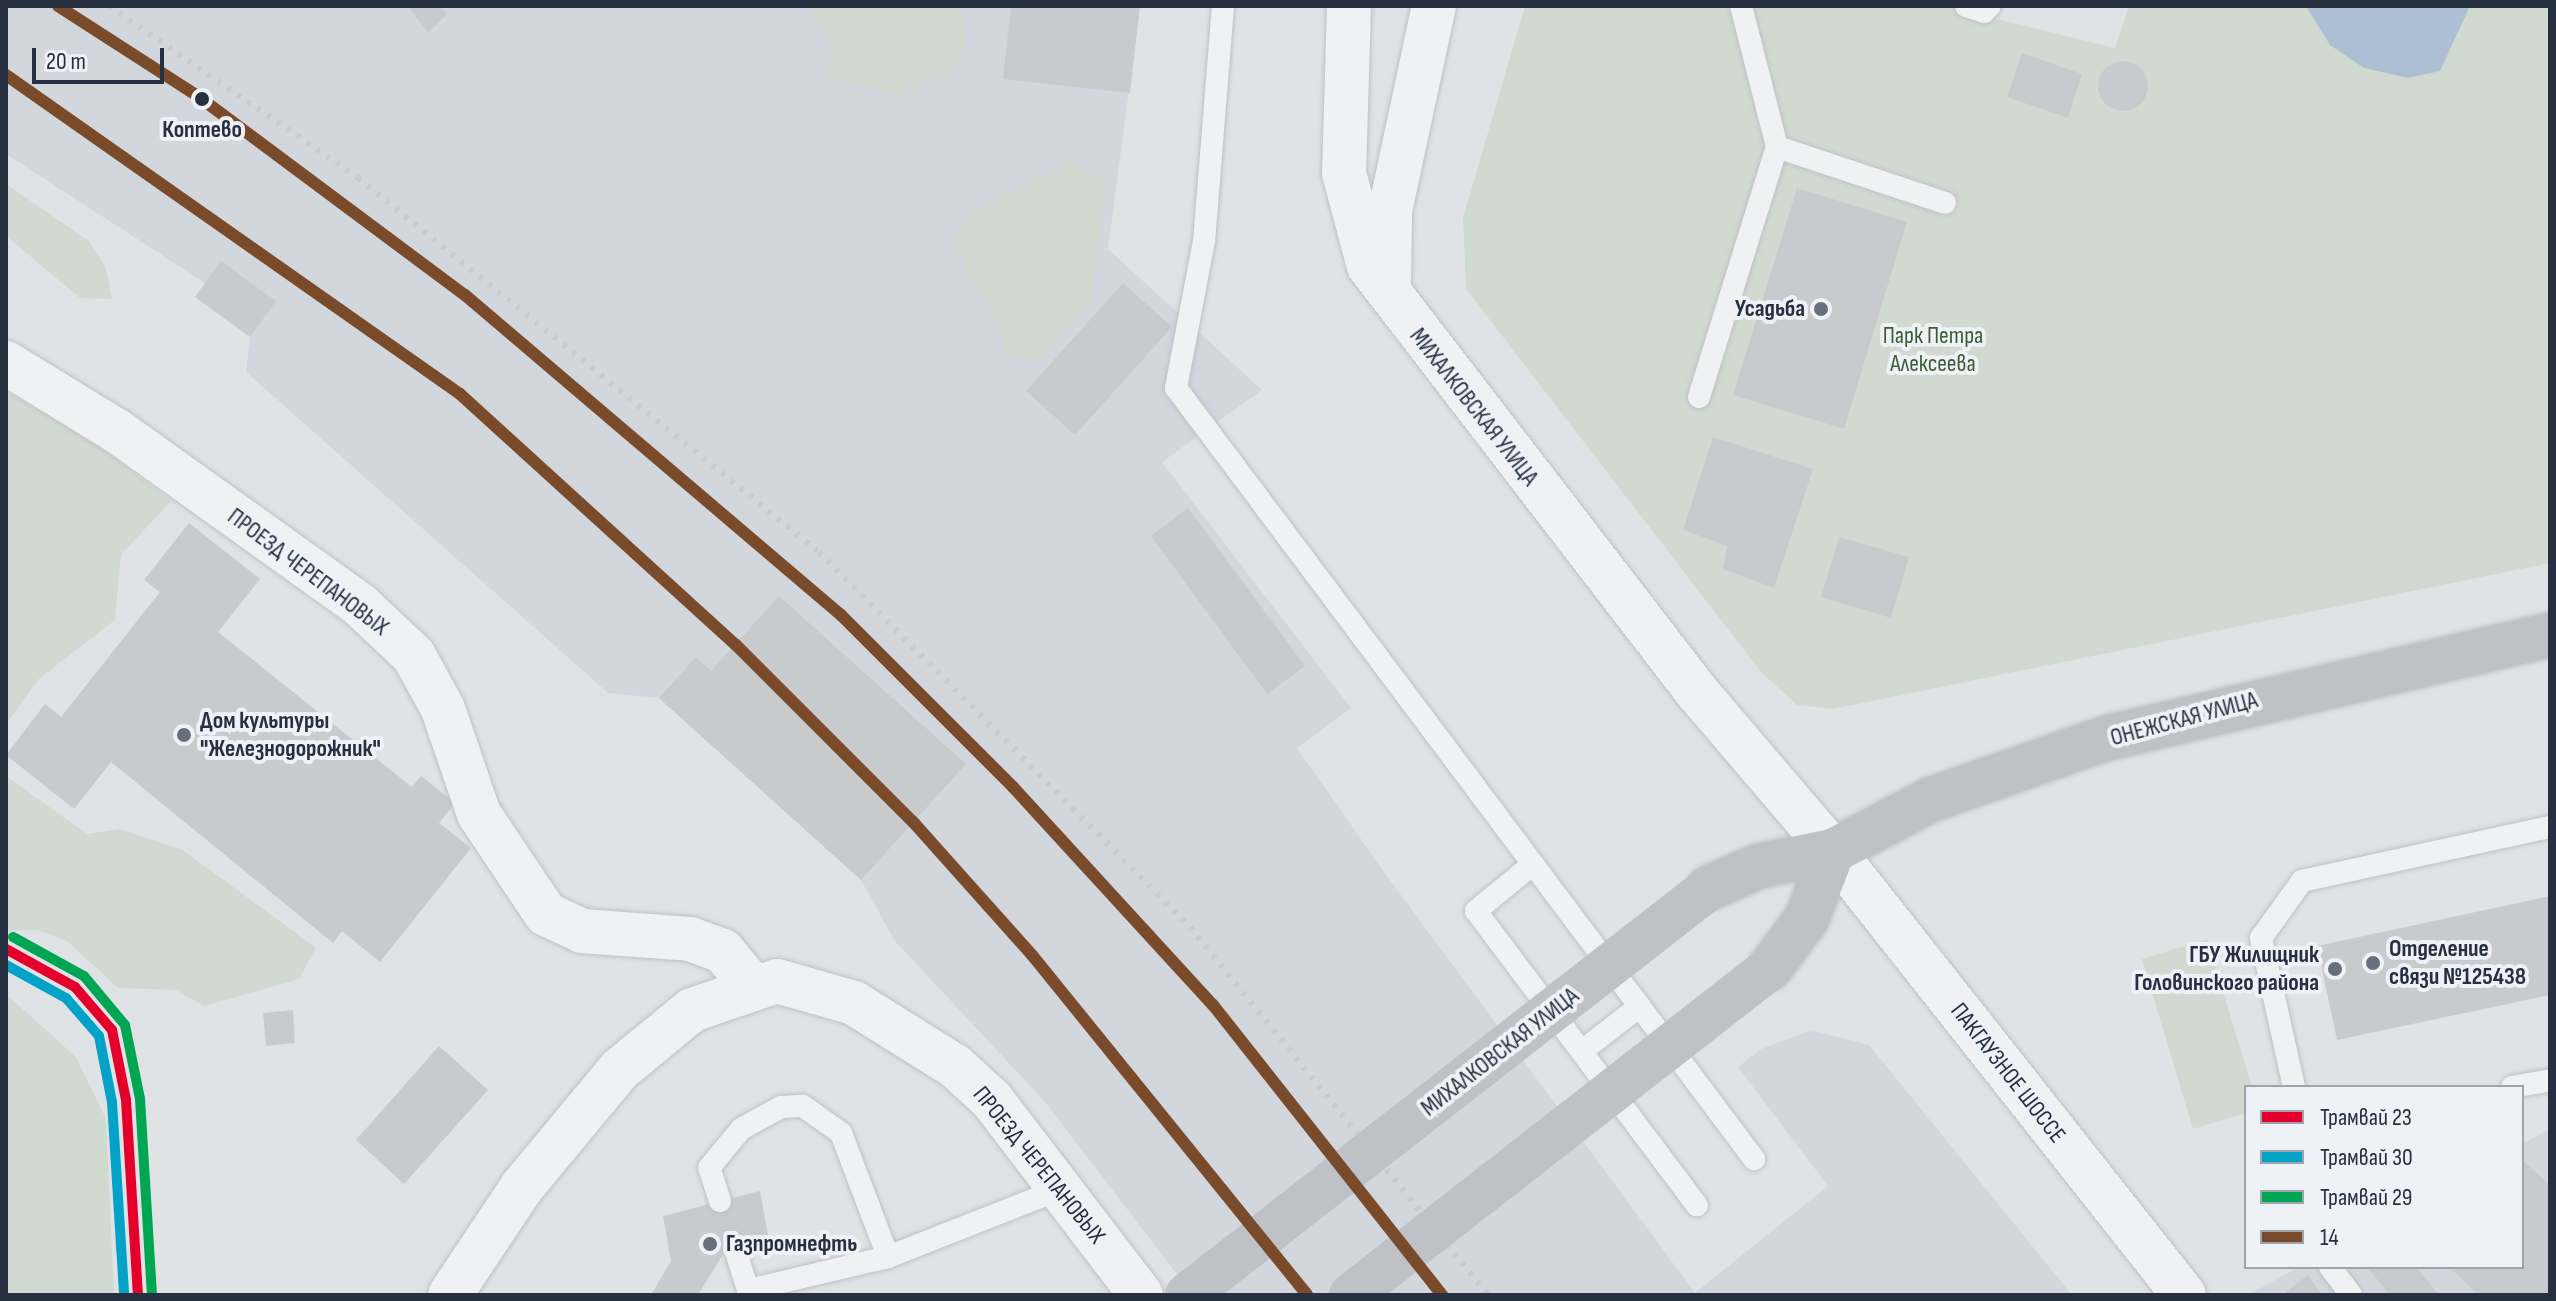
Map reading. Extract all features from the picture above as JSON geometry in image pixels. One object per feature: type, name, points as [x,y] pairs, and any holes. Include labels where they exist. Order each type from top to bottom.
[{"type":"main road","name":"ОНЕЖСКАЯ УЛИЦА","points":[[1833,851],[1930,800],[2107,738],[2550,635]]},
{"type":"main road","name":"МИХАЛКОВСКАЯ УЛИЦА","points":[[1187,1295],[1709,888],[1759,866],[1833,851]]},
{"type":"main road","points":[[1351,1295],[1770,968],[1807,918],[1833,851]]},
{"type":"street","name":"МИХАЛКОВСКАЯ УЛИЦА","points":[[1349,6],[1344,173],[1369,266],[1697,692],[1833,851]]},
{"type":"street","points":[[1391,298],[1390,211],[1434,6]]},
{"type":"street","name":"ПРОЕЗД ЧЕРЕПАНОВЫХ","points":[[6,363],[117,431],[361,606],[414,656],[443,709],[479,814],[546,914],[582,931],[690,939],[723,951],[751,985]]},
{"type":"street","name":"ПАКГАУЗНОЕ ШОССЕ","points":[[1833,851],[2184,1295]]},
{"type":"street","name":"ПРОЕЗД ЧЕРЕПАНОВЫХ","points":[[450,1295],[522,1187],[619,1070],[692,1010],[751,985],[777,981],[828,992],[911,1034],[992,1100],[1141,1295]]},
{"type":"lane","points":[[1223,6],[1204,241],[1176,388],[1754,1159]]},
{"type":"lane","points":[[1699,397],[1777,147],[1741,6]]},
{"type":"lane","points":[[1966,6],[1984,12],[1990,6]]},
{"type":"lane","points":[[1777,147],[1945,203]]},
{"type":"lane","points":[[2294,1085],[2261,938],[2302,881],[2550,827]]},
{"type":"lane","points":[[1533,864],[1476,911],[1697,1205]]},
{"type":"lane","points":[[1582,1051],[1640,1006]]},
{"type":"lane","points":[[2523,1085],[2550,1080]]},
{"type":"lane","points":[[720,1201],[709,1168],[741,1129],[771,1111],[803,1106],[841,1133],[888,1257]]},
{"type":"lane","points":[[735,1249],[748,1290],[888,1257],[1061,1189]]},
{"type":"lane","points":[[2332,1269],[2351,1295]]},
{"type":"shaded area","points":[[6,6],[1140,6],[1108,249],[1262,390],[1162,462],[1351,708],[1297,748],[1384,872],[1695,1293],[1828,1186],[1738,1067],[1761,1049],[1811,1030],[1869,1045],[2072,1295],[1193,1295],[1045,1102],[895,941],[861,880],[659,698],[608,693],[246,372],[250,337],[195,297],[205,283],[6,154]]},
{"type":"shaded area","points":[[2550,1129],[2550,1295],[2248,1295],[2295,1269],[2524,1269],[2524,1143]]},
{"type":"green space","points":[[808,6],[962,6],[967,37],[957,69],[897,96],[830,78],[831,43]]},
{"type":"green space","name":"Парк Петра Алексеева","points":[[1525,6],[1945,6],[2115,48],[2129,6],[2550,6],[2550,563],[1833,709],[1797,705],[1761,672],[1466,289],[1463,218]]},
{"type":"green space","points":[[1069,162],[1100,177],[1106,189],[1091,300],[1038,362],[1006,355],[999,322],[964,268],[954,234],[978,208]]},
{"type":"green space","points":[[6,184],[89,241],[106,268],[112,299],[80,298],[6,236]]},
{"type":"green space","points":[[6,391],[95,443],[171,501],[121,555],[115,620],[39,679],[6,724]]},
{"type":"green space","points":[[6,776],[87,834],[120,829],[183,850],[316,948],[299,979],[204,1006],[176,990],[118,988],[67,941],[37,930],[6,931]]},
{"type":"green space","points":[[2207,939],[2251,1085],[2244,1085],[2244,1114],[2193,1129],[2142,959]]},
{"type":"green space","points":[[6,994],[76,1057],[106,1119],[114,1295],[6,1295]]},
{"type":"water","points":[[2306,6],[2470,6],[2440,71],[2408,78],[2364,68],[2330,45]]},
{"type":"building","points":[[408,6],[439,6],[447,14],[428,33]]},
{"type":"building","points":[[1011,6],[1140,6],[1130,93],[1003,79]]},
{"type":"building","points":[[2022,53],[2082,74],[2068,118],[2007,97]]},
{"type":"building","points":[[2123,61],[2141,68],[2148,86],[2141,104],[2123,111],[2105,104],[2098,86],[2105,68]]},
{"type":"building","name":"Усадьба","points":[[1797,188],[1907,222],[1844,429],[1733,395]]},
{"type":"building","points":[[221,261],[276,301],[250,337],[195,297]]},
{"type":"building","points":[[1123,283],[1172,327],[1075,435],[1026,391]]},
{"type":"building","points":[[1713,437],[1813,469],[1774,588],[1723,569],[1727,546],[1683,530]]},
{"type":"building","points":[[1188,508],[1305,666],[1267,694],[1151,536]]},
{"type":"building","name":"Дом культуры \"Железнодорожник\"","points":[[189,523],[260,579],[218,632],[412,787],[421,776],[455,803],[439,823],[471,848],[380,962],[342,931],[333,943],[111,762],[74,809],[6,755],[45,704],[61,717],[160,592],[144,580]]},
{"type":"building","points":[[1839,537],[1909,557],[1891,618],[1821,597]]},
{"type":"building","points":[[779,596],[966,764],[861,880],[659,698],[696,657],[711,671]]},
{"type":"building","points":[[2550,896],[2550,995],[2337,1040],[2317,946]]},
{"type":"building","points":[[293,1010],[295,1043],[266,1046],[263,1013]]},
{"type":"building","points":[[439,1046],[488,1090],[404,1184],[356,1140]]},
{"type":"building","points":[[2524,1162],[2550,1185],[2550,1295],[2479,1295],[2451,1269],[2524,1269]]},
{"type":"building","name":"Газпромнефть","points":[[760,1191],[769,1240],[725,1251],[698,1295],[651,1295],[671,1261],[663,1216]]},
{"type":"building","points":[[2369,1269],[2418,1269],[2439,1295],[2390,1295]]},
{"type":"building","points":[[2308,1275],[2322,1295],[2282,1295]]},
{"type":"railway","points":[[109,6],[358,178],[819,552],[1190,927],[1488,1295]]},
{"type":"tram line","name":"29","points":[[13,937],[84,976],[125,1025],[140,1099],[152,1294]]},
{"type":"tram line","name":"23","points":[[6,949],[75,987],[112,1030],[126,1100],[138,1295]]},
{"type":"tram line","name":"30","points":[[6,965],[66,998],[99,1036],[112,1102],[124,1295]]},
{"type":"transit line","name":"14","points":[[58,6],[199,97],[465,295],[841,615],[1013,787],[1213,1005],[1442,1295]]},
{"type":"transit line","name":"14","points":[[6,75],[460,394],[736,645],[914,823],[1032,955],[1307,1295]]},
{"type":"place","name":"Коптево","points":[[202,99]]},
{"type":"place","name":"Усадьба","points":[[1821,309]]},
{"type":"place","name":"Дом культуры \"Железнодорожник\"","points":[[184,735]]},
{"type":"place","name":"Отделение связи №125438","points":[[2373,963]]},
{"type":"place","name":"ГБУ Жилищник Головинского района","points":[[2335,969]]},
{"type":"place","name":"Газпромнефть","points":[[710,1244]]}]
